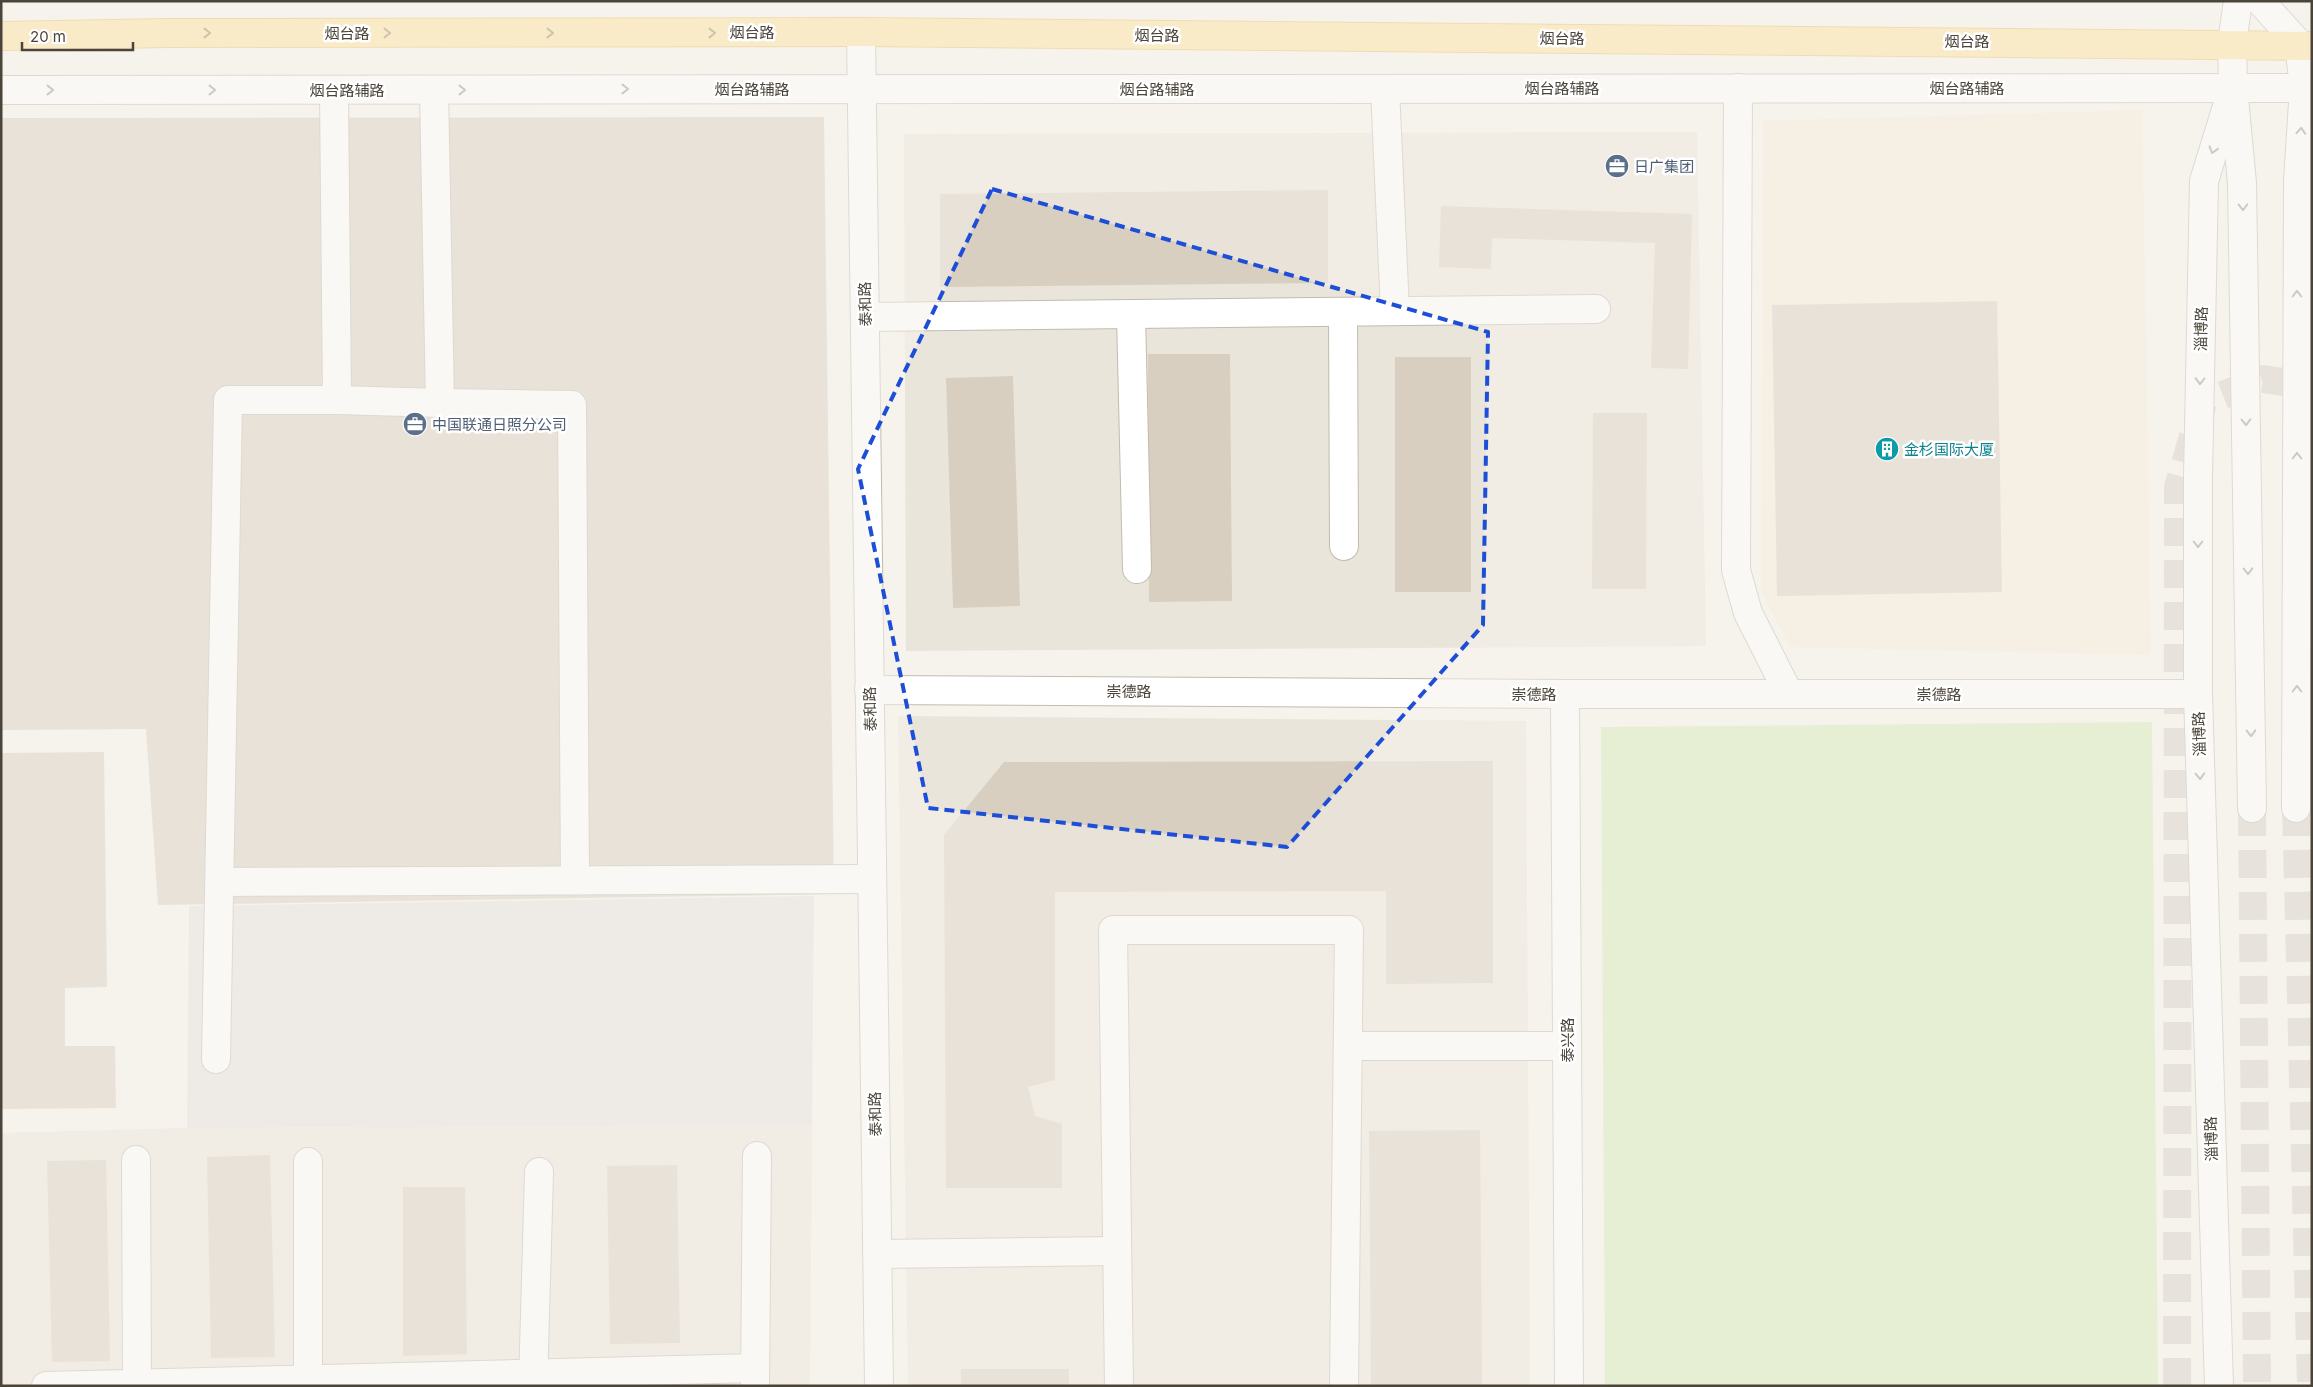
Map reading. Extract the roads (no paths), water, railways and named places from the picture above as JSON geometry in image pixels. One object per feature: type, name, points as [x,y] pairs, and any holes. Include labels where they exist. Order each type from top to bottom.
[{"type":"main road","name":"烟台路","points":[[1,36],[169,33],[861,32],[2306,45]]},
{"type":"street","points":[[2238,1],[2232,44],[2233,87],[2242,182],[2252,808]]},
{"type":"street","points":[[2260,1],[2306,45],[2309,92],[2298,180],[2296,808]]},
{"type":"street","name":"泰和路","points":[[861,32],[879,1386]]},
{"type":"street","name":"烟台路辅路","points":[[1,90],[2233,87],[2309,92]]},
{"type":"street","name":"淄博路","points":[[2219,1386],[2198,694],[2198,477],[2204,181],[2233,87]]},
{"type":"street","points":[[1738,88],[1736,570],[1748,614],[1789,694]]},
{"type":"street","points":[[1385,89],[1395,312]]},
{"type":"street","points":[[334,90],[337,400]]},
{"type":"street","points":[[434,90],[440,403]]},
{"type":"street","points":[[865,317],[1596,309]]},
{"type":"street","points":[[1343,312],[1344,546]]},
{"type":"street","points":[[1131,314],[1137,569]]},
{"type":"street","points":[[216,1059],[228,400],[337,400],[572,405],[575,880]]},
{"type":"street","name":"崇德路","points":[[870,690],[1565,694],[2198,694]]},
{"type":"street","name":"泰兴路","points":[[1565,694],[1569,1386]]},
{"type":"street","points":[[220,882],[872,879]]},
{"type":"street","points":[[1118,1386],[1113,930],[1349,930],[1344,1386]]},
{"type":"street","points":[[1348,1046],[1567,1046]]},
{"type":"street","points":[[46,1386],[755,1377],[757,1156]]},
{"type":"street","points":[[136,1160],[137,1385]]},
{"type":"street","points":[[308,1162],[308,1382]]},
{"type":"street","points":[[533,1380],[539,1172]]},
{"type":"street","points":[[877,1254],[1116,1251]]},
{"type":"tunnel","points":[[2177,1386],[2178,487],[2203,403],[2263,379],[2304,385],[2312,390]]},
{"type":"tunnel","points":[[2252,808],[2257,1386]]},
{"type":"tunnel","points":[[2296,808],[2311,1386]]},
{"type":"place","name":"日广集团","points":[[1617,166]]},
{"type":"place","name":"中国联通日照分公司","points":[[415,424]]},
{"type":"place","name":"金杉国际大厦","points":[[1887,449]]}]
